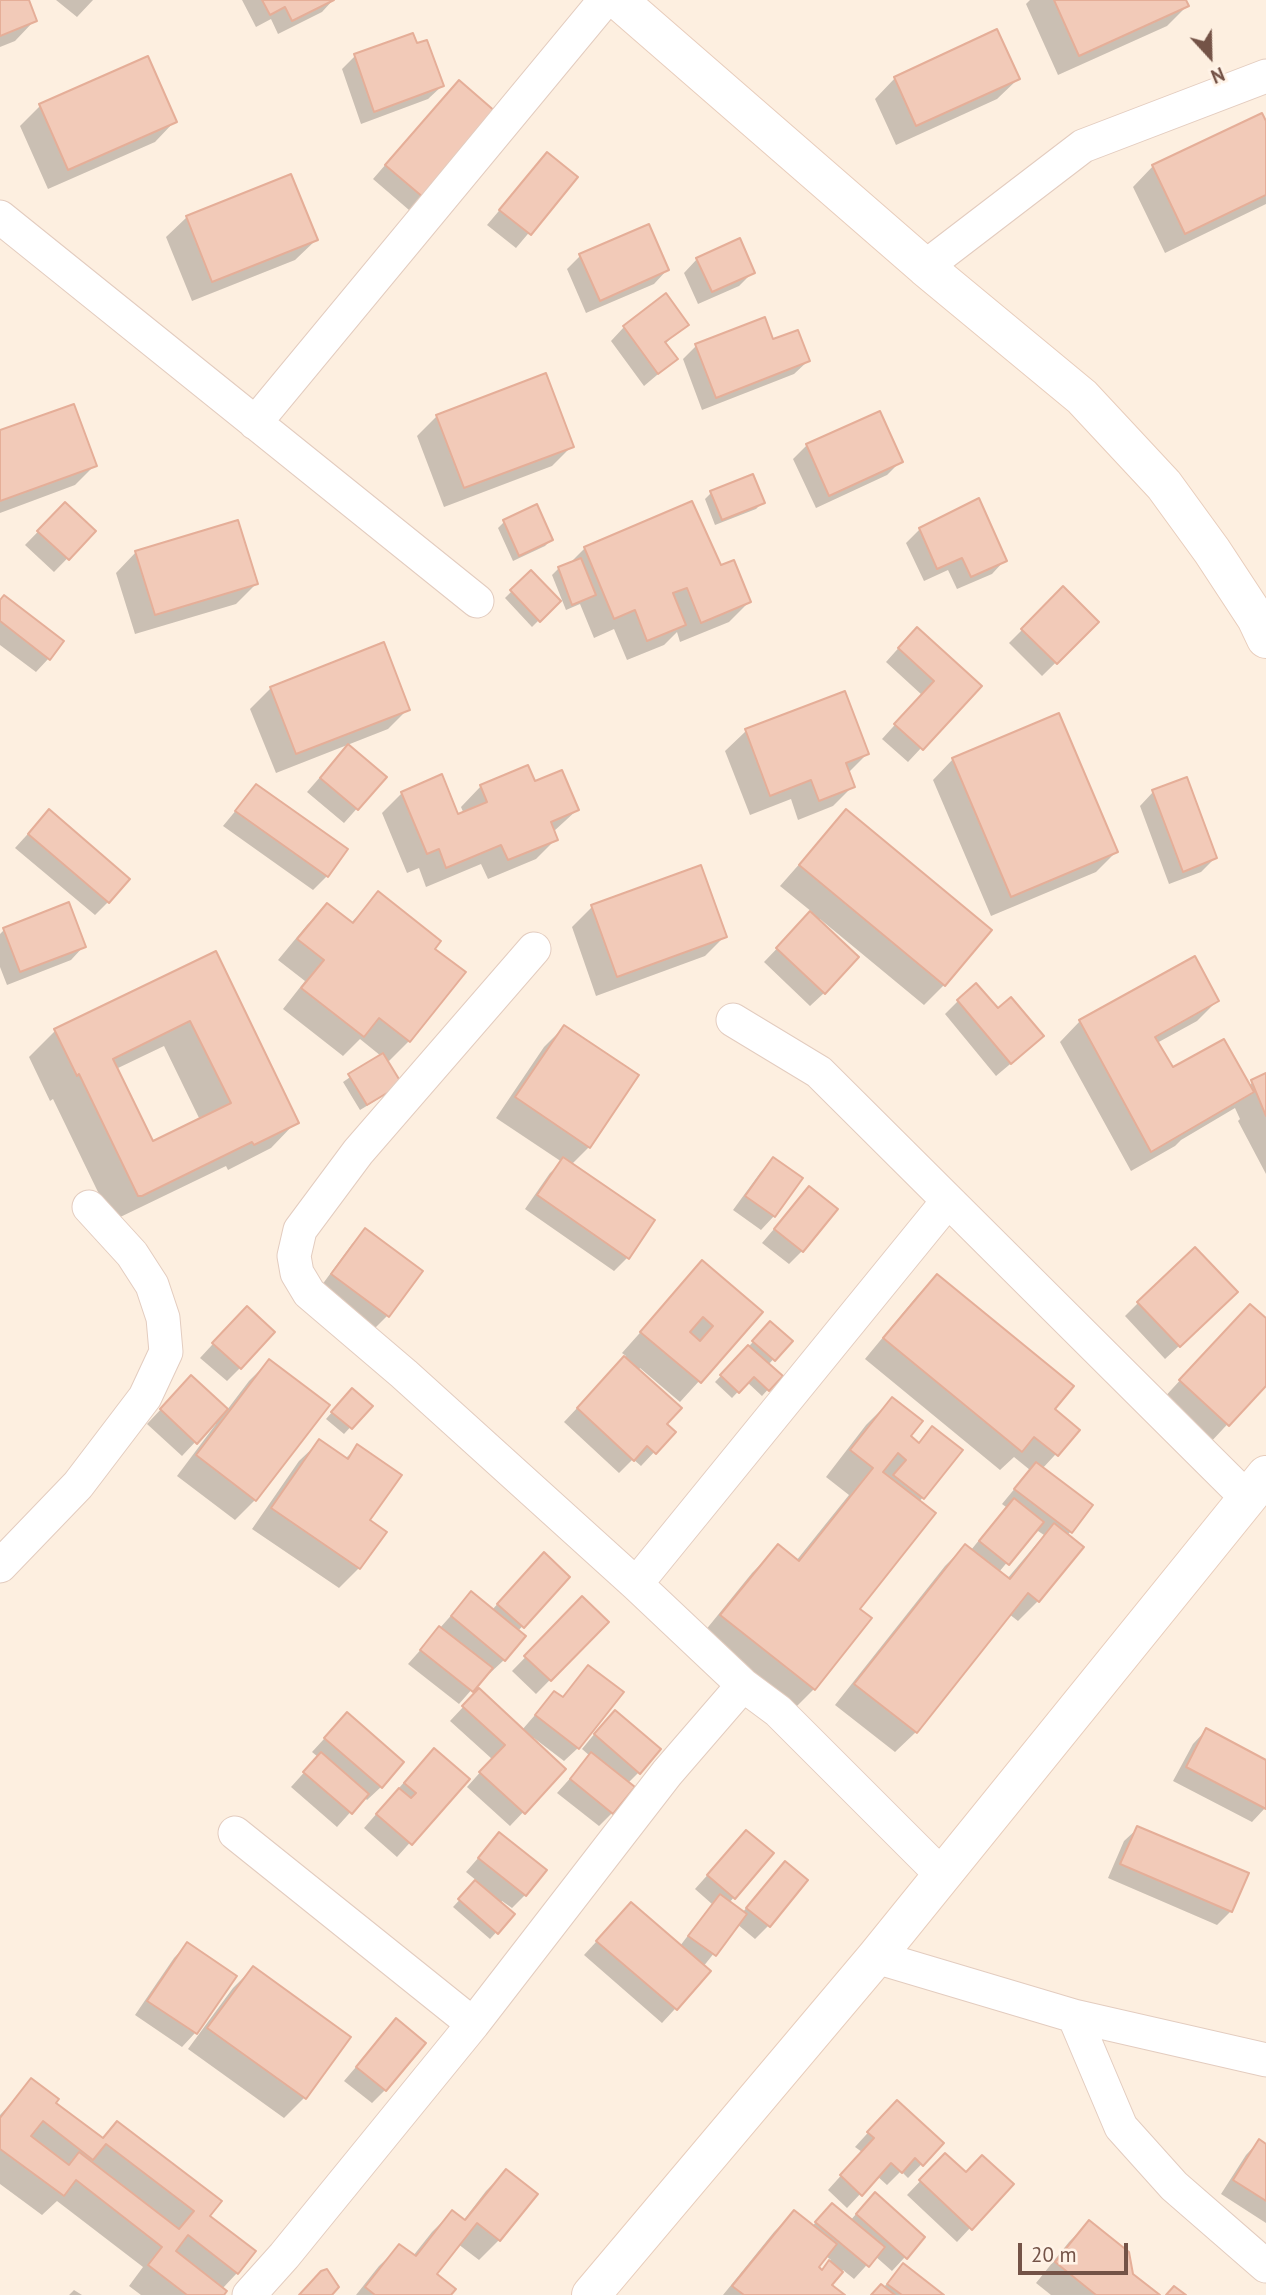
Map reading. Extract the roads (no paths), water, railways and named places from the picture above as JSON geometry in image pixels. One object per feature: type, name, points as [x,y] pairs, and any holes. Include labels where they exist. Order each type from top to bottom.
[{"type":"street","points":[[255,423],[605,0]]},
{"type":"street","points":[[618,0],[925,267],[1082,397],[1164,485],[1212,551],[1256,618],[1266,639]]},
{"type":"street","points":[[925,267],[1083,146],[1266,76]]},
{"type":"street","points":[[0,217],[477,601]]},
{"type":"street","points":[[534,949],[358,1152],[300,1230],[294,1256],[297,1273],[309,1293],[404,1374],[743,1685],[778,1711],[942,1875]]},
{"type":"street","points":[[591,2295],[876,1957],[1256,1487],[947,1202],[819,1072],[733,1020]]},
{"type":"street","points":[[636,1584],[947,1202]]},
{"type":"street","points":[[0,1566],[78,1485],[145,1397],[166,1352],[163,1318],[152,1285],[132,1254],[89,1207]]},
{"type":"street","points":[[249,2295],[284,2256],[473,2024],[667,1773],[743,1685]]},
{"type":"street","points":[[236,1833],[473,2024]]},
{"type":"street","points":[[876,1957],[1074,2016],[1266,2060]]},
{"type":"street","points":[[1074,2016],[1121,2127],[1174,2186],[1266,2266]]}]
